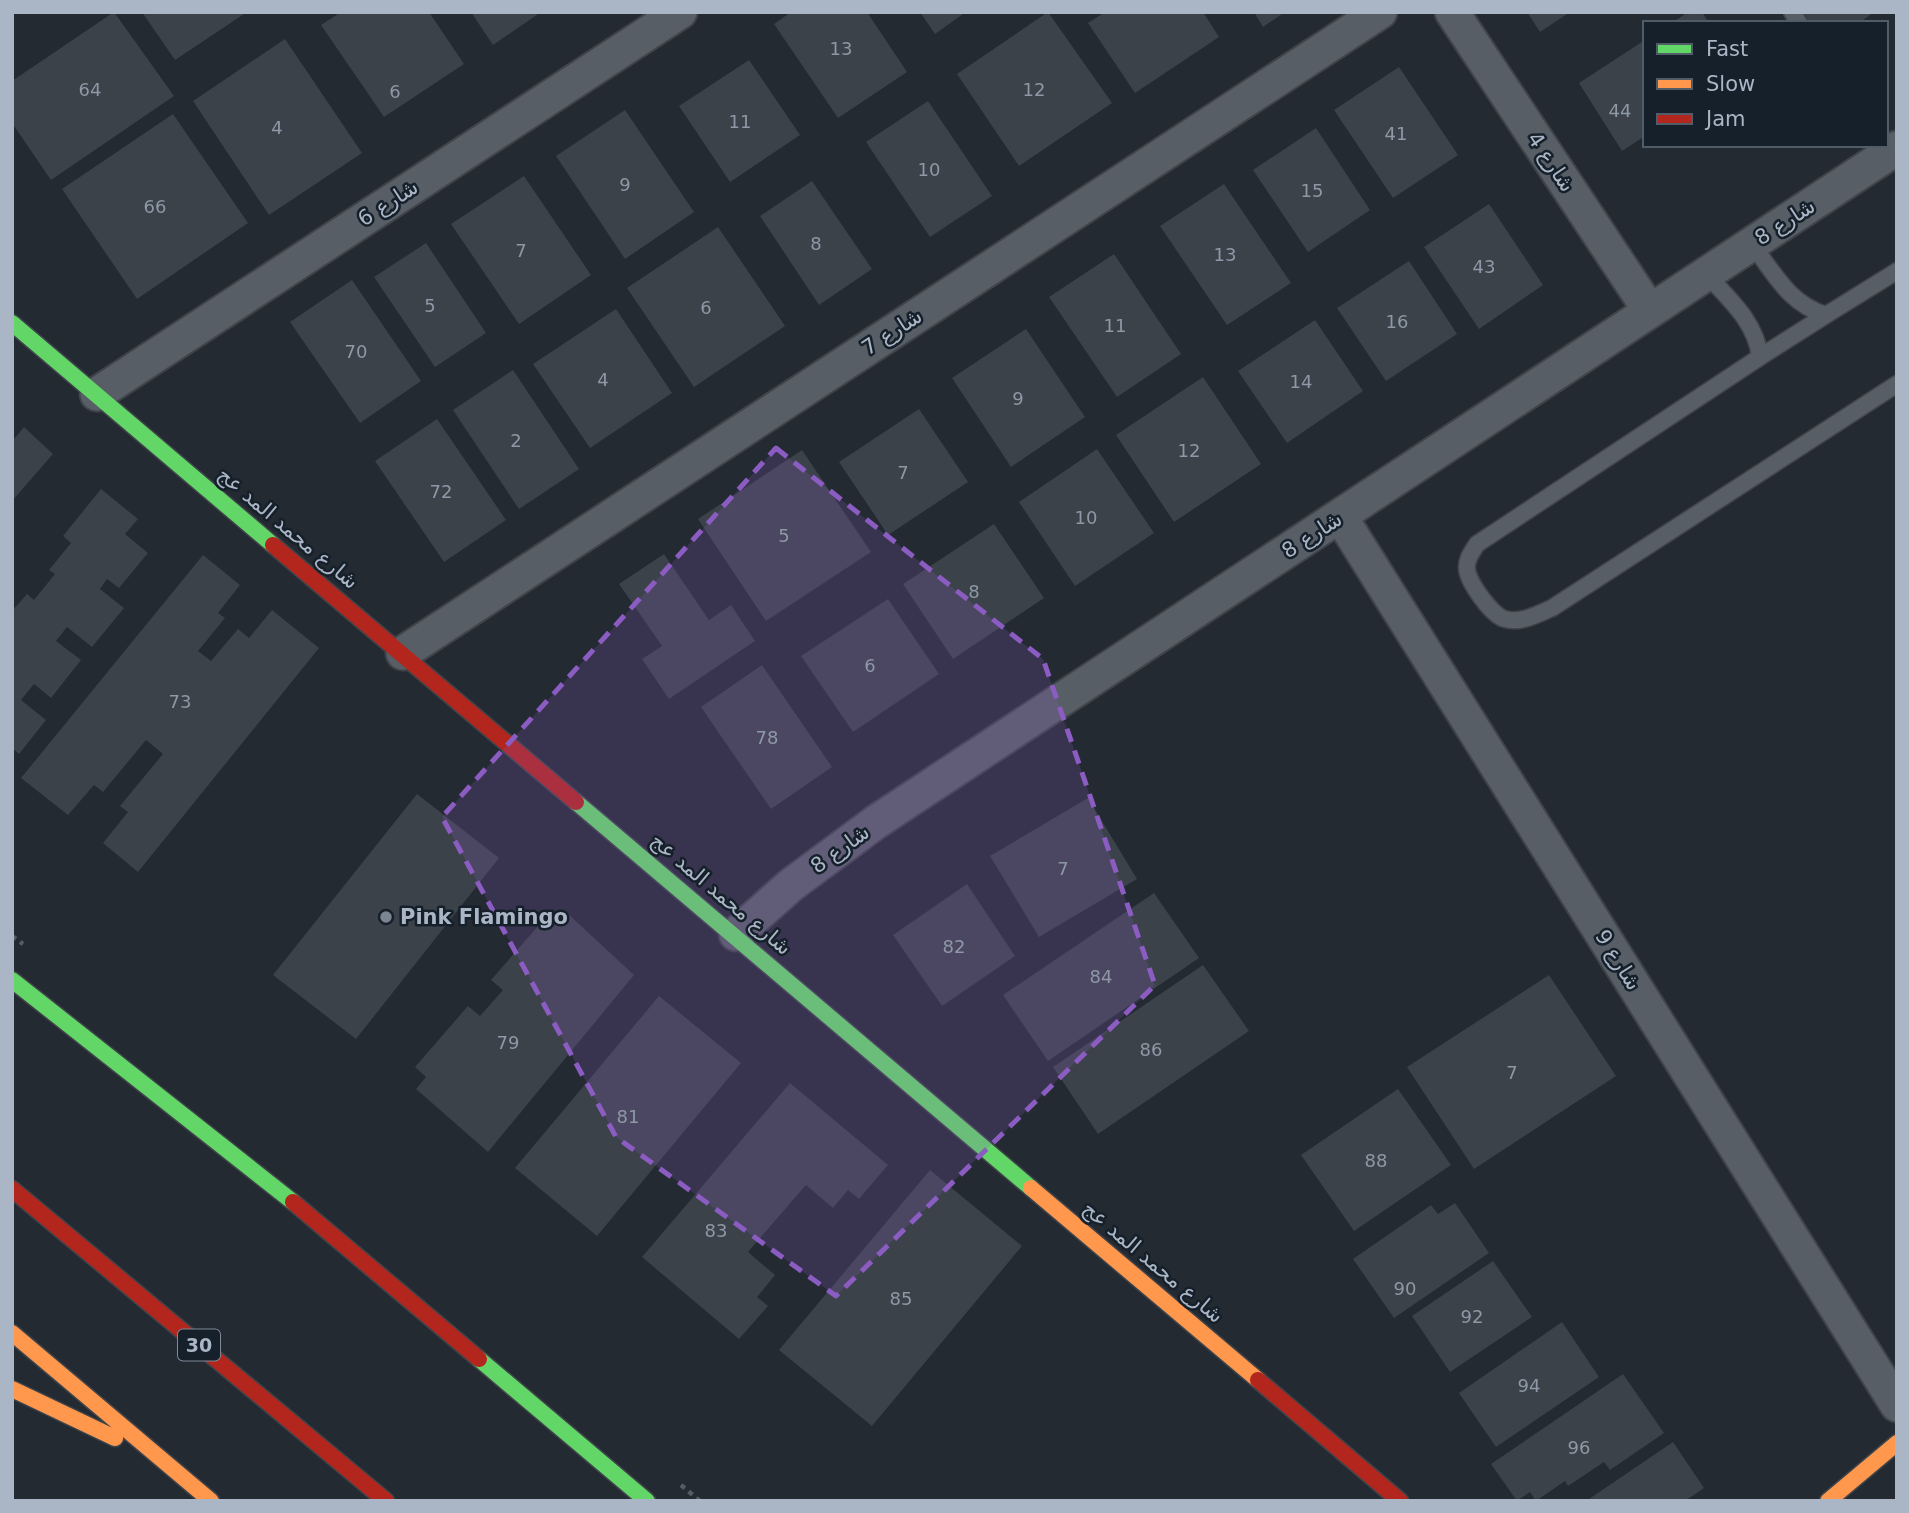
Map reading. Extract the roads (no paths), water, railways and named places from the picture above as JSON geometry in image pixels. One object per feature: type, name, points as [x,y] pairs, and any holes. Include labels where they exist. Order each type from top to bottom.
[{"type":"main road","name":"شارع محمد المد عج","points":[[12,323],[736,934],[1400,1501]]},
{"type":"main road","points":[[12,980],[237,1154],[647,1501]]},
{"type":"main road","name":"30","points":[[12,1189],[386,1501]]},
{"type":"main road","points":[[12,1333],[211,1501]]},
{"type":"main road","points":[[12,1389],[161,1460]]},
{"type":"main road","points":[[1828,1501],[1897,1443]]},
{"type":"street","name":"شارع 6","points":[[97,394],[680,12]]},
{"type":"street","name":"شارع 7","points":[[403,653],[1380,12]]},
{"type":"street","name":"شارع 4","points":[[1452,12],[1650,311]]},
{"type":"street","name":"شارع 8","points":[[736,934],[791,885],[876,822],[1752,244],[1886,150]]},
{"type":"street","name":"شارع 9","points":[[1340,516],[1897,1405]]},
{"type":"lane","points":[[1752,244],[1793,300],[1807,310],[1826,315]]},
{"type":"lane","points":[[1897,271],[1760,357],[1477,544],[1468,558],[1467,570],[1491,612],[1505,620],[1521,620],[1552,608],[1897,384]]},
{"type":"lane","points":[[1706,274],[1751,325],[1758,339],[1760,357]]},
{"type":"place","name":"Pink Flamingo","points":[[386,917]]}]
